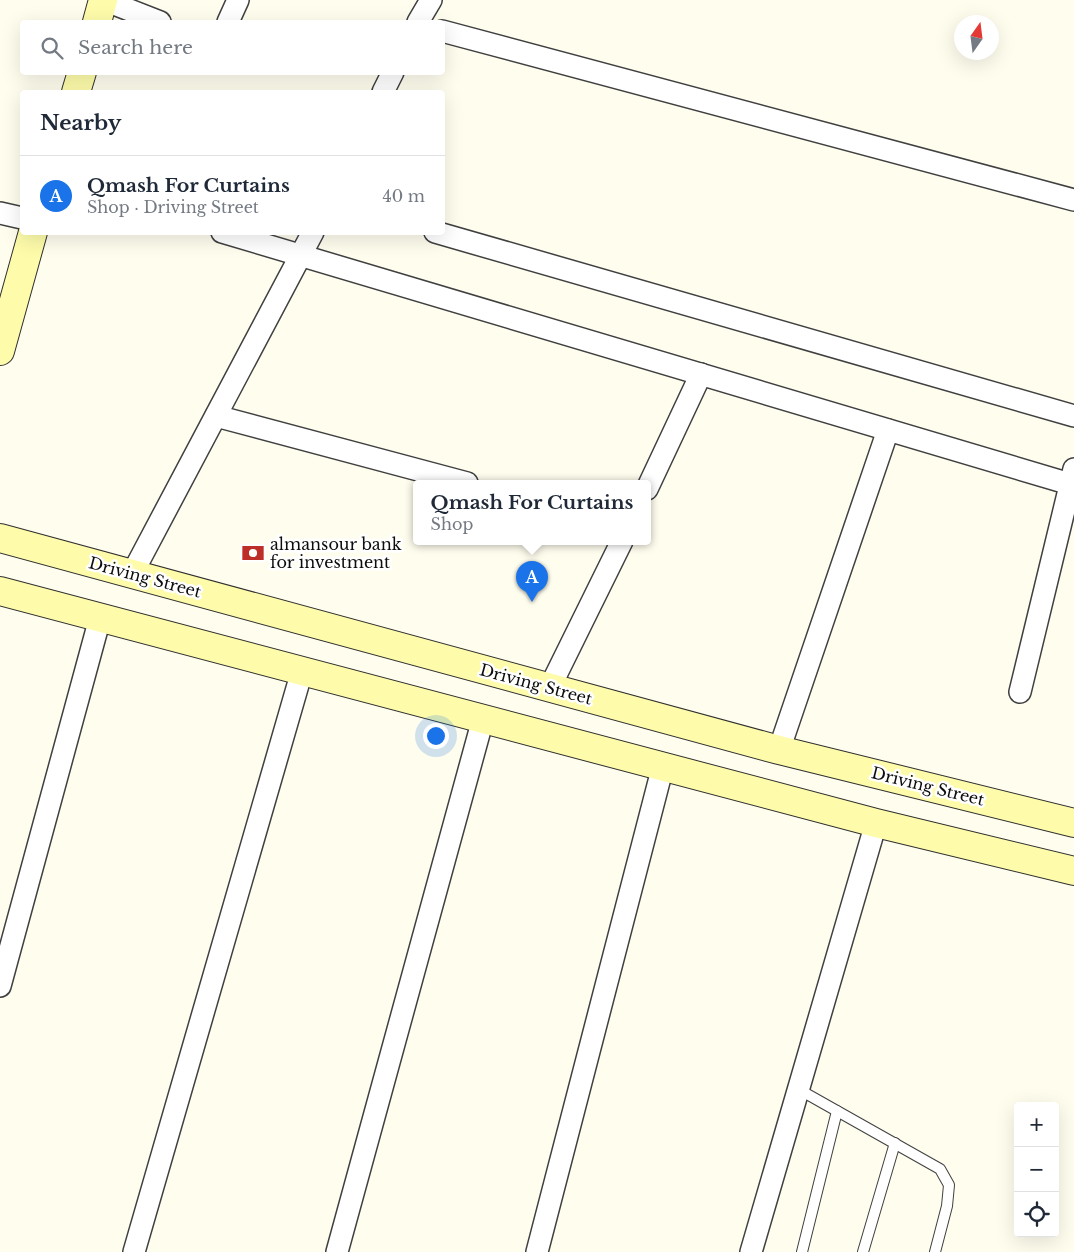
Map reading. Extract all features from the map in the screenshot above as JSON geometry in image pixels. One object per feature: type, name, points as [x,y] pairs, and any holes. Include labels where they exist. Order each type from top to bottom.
[{"type":"street","points":[[98,20],[104,0],[155,20]]},
{"type":"street","points":[[229,20],[238,0]]},
{"type":"street","points":[[419,20],[431,0]]},
{"type":"street","points":[[445,32],[1074,200]]},
{"type":"street","points":[[77,90],[81,75]]},
{"type":"street","points":[[384,90],[392,75]]},
{"type":"street","points":[[0,213],[20,218]]},
{"type":"street","points":[[0,351],[32,235]]},
{"type":"street","points":[[232,235],[888,430],[1072,476],[1020,692]]},
{"type":"street","points":[[132,574],[312,235]]},
{"type":"street","points":[[445,235],[1074,416]]},
{"type":"street","points":[[651,480],[701,374]]},
{"type":"street","points":[[216,416],[456,480]]},
{"type":"street","points":[[778,750],[888,430]]},
{"type":"street","name":"Driving Street","points":[[0,538],[778,750],[1074,823]]},
{"type":"street","points":[[550,687],[620,545]]},
{"type":"street","points":[[0,591],[876,823],[1074,871]]},
{"type":"street","points":[[0,986],[100,618]]},
{"type":"street","points":[[134,1252],[302,671]]},
{"type":"street","points":[[337,1252],[483,719]]},
{"type":"street","points":[[537,1252],[663,766]]},
{"type":"street","points":[[751,1252],[876,823]]},
{"type":"lane","points":[[798,1089],[940,1169],[949,1185],[947,1206],[935,1252]]},
{"type":"lane","points":[[802,1252],[837,1111]]},
{"type":"lane","points":[[863,1252],[895,1143]]},
{"type":"place","name":"almansour bank for investment","points":[[253,553]]},
{"type":"place","name":"Qmash For Curtains","points":[[532,602]]}]
